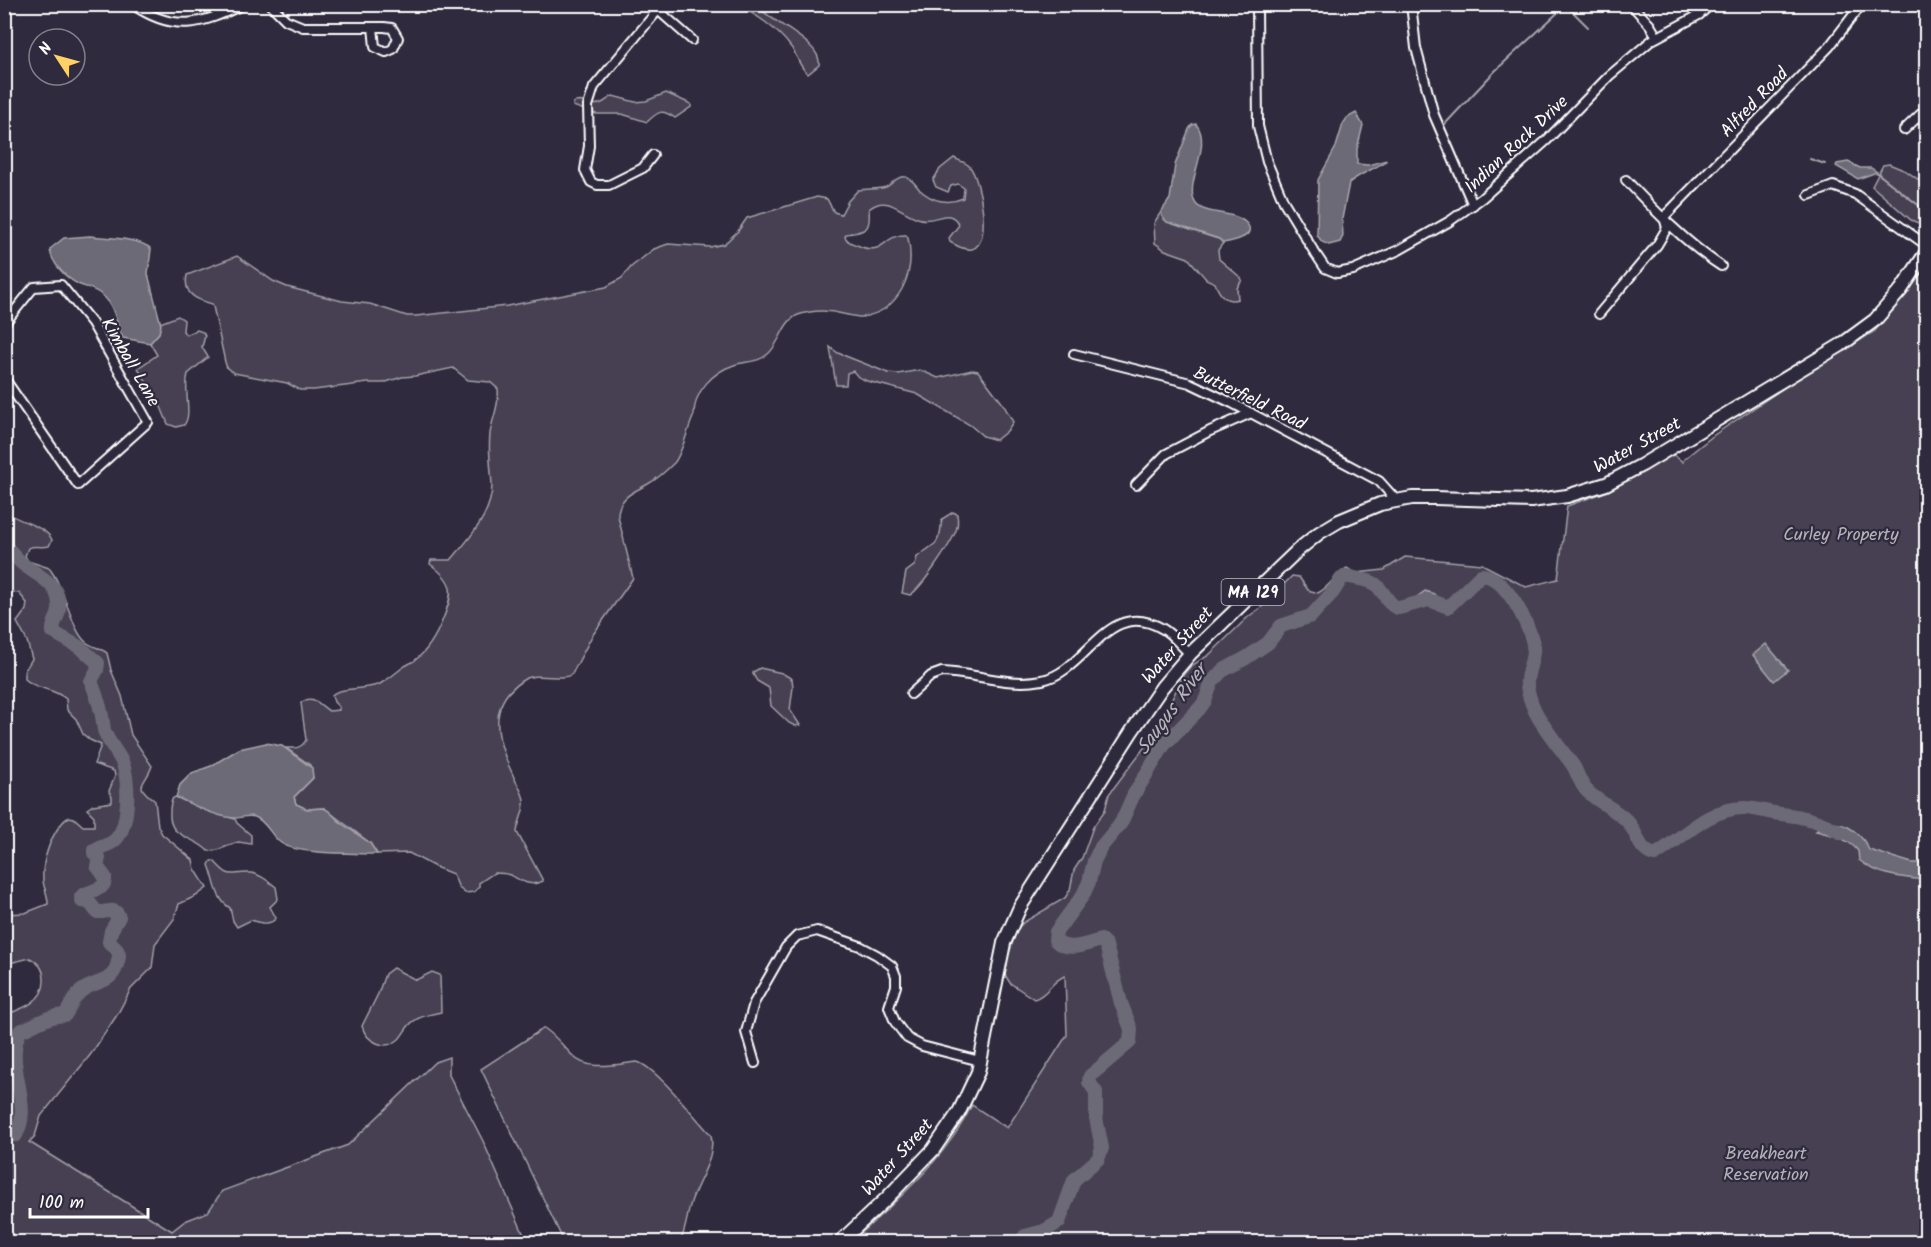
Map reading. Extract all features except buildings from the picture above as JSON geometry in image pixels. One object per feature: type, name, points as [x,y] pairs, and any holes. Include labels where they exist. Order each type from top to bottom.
[{"type":"main road","name":"Water Street","points":[[840,1242],[933,1150],[959,1112],[978,1072],[1004,943],[1020,907],[1132,731],[1162,687],[1190,654],[1265,580],[1314,537],[1350,515],[1380,504],[1435,498],[1547,500],[1586,491],[1618,478],[1836,349],[1875,320],[1901,290],[1926,253]]},
{"type":"street","points":[[132,4],[159,20],[174,24],[189,24],[217,17],[244,4]]},
{"type":"street","points":[[270,4],[286,20],[303,27],[372,27]]},
{"type":"street","name":"Indian Rock Drive","points":[[1257,4],[1258,126],[1267,162],[1284,202],[1325,268],[1337,273],[1353,270],[1399,250],[1473,205],[1547,140],[1609,76],[1657,37],[1699,15],[1711,4]]},
{"type":"street","points":[[1411,4],[1416,48],[1434,115],[1473,205]]},
{"type":"street","points":[[1631,4],[1650,25],[1657,37]]},
{"type":"street","name":"Alfred Road","points":[[1664,217],[1829,47],[1862,4]]},
{"type":"street","points":[[653,155],[643,168],[609,185],[597,185],[591,182],[585,170],[589,146],[588,106],[594,87],[661,7],[692,40]]},
{"type":"street","points":[[1904,130],[1926,109]]},
{"type":"street","points":[[1626,180],[1700,253],[1721,266]]},
{"type":"street","points":[[1809,195],[1833,186],[1855,194],[1926,245]]},
{"type":"street","points":[[1599,314],[1657,245],[1667,228],[1664,217]]},
{"type":"street","name":"Kimball Lane","points":[[4,324],[34,288],[61,285],[92,323],[148,422],[78,485],[4,378]]},
{"type":"street","name":"Butterfield Road","points":[[1074,354],[1190,383],[1379,482],[1397,501]]},
{"type":"street","points":[[1136,485],[1166,454],[1251,413]]},
{"type":"street","points":[[911,694],[931,676],[942,672],[1021,683],[1045,680],[1069,667],[1099,638],[1122,622],[1146,621],[1164,629],[1190,654]]},
{"type":"street","points":[[755,1063],[746,1032],[754,1003],[786,947],[797,936],[817,931],[860,946],[878,955],[892,966],[896,976],[889,1007],[895,1022],[907,1038],[922,1046],[980,1061]]},
{"type":"green space","points":[[703,5],[757,5],[804,40],[818,56],[819,65],[808,74],[786,40],[766,23],[744,9]]},
{"type":"green space","points":[[666,93],[691,104],[691,107],[675,118],[663,112],[647,122],[622,114],[596,114],[573,106],[573,103],[580,101],[593,104],[603,103],[613,96],[635,102],[646,101]]},
{"type":"green space","points":[[954,158],[970,167],[981,197],[983,224],[982,236],[978,245],[972,249],[966,249],[950,242],[949,238],[959,225],[951,217],[921,219],[895,206],[882,203],[869,209],[869,222],[866,229],[846,234],[845,237],[851,243],[873,249],[892,238],[906,235],[910,264],[902,289],[895,299],[875,314],[861,317],[826,311],[798,315],[789,322],[772,350],[764,357],[726,368],[706,384],[697,398],[694,415],[674,463],[655,480],[628,496],[621,504],[618,516],[633,578],[592,636],[572,674],[562,677],[529,677],[511,690],[503,700],[499,712],[499,737],[502,750],[524,800],[517,832],[543,881],[534,884],[508,874],[494,873],[479,883],[479,887],[474,892],[465,893],[459,888],[453,874],[409,853],[377,854],[370,843],[324,808],[307,809],[296,804],[294,797],[313,778],[310,765],[286,748],[300,746],[306,740],[301,703],[309,699],[316,701],[329,711],[339,710],[332,695],[336,692],[380,684],[419,657],[438,630],[449,602],[450,588],[444,576],[430,564],[431,560],[451,560],[478,526],[488,506],[492,485],[490,434],[498,401],[498,389],[490,382],[468,380],[453,368],[402,377],[383,383],[314,390],[300,390],[287,383],[234,373],[227,368],[225,362],[213,306],[192,295],[187,287],[187,275],[237,256],[273,281],[287,287],[342,301],[370,304],[407,316],[507,306],[606,287],[622,278],[631,267],[654,249],[668,244],[710,247],[724,244],[738,231],[747,218],[817,197],[827,199],[834,212],[841,214],[848,201],[858,190],[886,187],[900,177],[910,179],[925,194],[935,199],[957,200],[963,198],[964,188],[958,184],[951,186],[948,192],[936,187],[933,180],[940,169]]},
{"type":"green space","points":[[1889,164],[1906,171],[1926,185],[1926,226],[1911,220],[1872,186],[1883,165]]},
{"type":"green space","points":[[1161,212],[1179,225],[1219,239],[1223,243],[1218,250],[1219,259],[1242,280],[1237,288],[1238,299],[1230,300],[1224,297],[1215,283],[1206,279],[1188,258],[1165,250],[1155,243],[1154,223]]},
{"type":"green space","points":[[1926,262],[1926,1242],[852,1242],[934,1162],[961,1125],[972,1105],[1007,1128],[1067,1035],[1065,976],[1034,999],[1010,983],[1005,975],[1005,966],[1017,929],[1024,922],[1065,898],[1070,890],[1074,870],[1082,858],[1093,827],[1105,810],[1109,794],[1156,732],[1184,674],[1191,666],[1209,655],[1292,576],[1299,577],[1308,590],[1318,593],[1347,568],[1356,573],[1384,570],[1405,557],[1482,564],[1526,587],[1558,579],[1567,506],[1608,491],[1672,454],[1683,462],[1714,435],[1791,383],[1875,331]]},
{"type":"green space","points":[[178,316],[184,320],[183,331],[186,335],[197,330],[203,332],[205,336],[202,347],[208,357],[188,374],[187,420],[184,425],[176,427],[168,424],[161,407],[138,368],[157,355],[150,343],[159,333],[160,323]]},
{"type":"green space","points":[[830,347],[838,353],[888,373],[898,374],[920,370],[938,378],[972,370],[978,371],[1003,404],[1013,422],[1007,431],[996,440],[983,436],[970,425],[917,394],[867,381],[858,377],[853,371],[847,373],[846,385],[836,385]]},
{"type":"green space","points":[[5,459],[9,514],[39,528],[52,540],[49,546],[28,548],[25,556],[28,561],[49,568],[55,576],[81,636],[88,644],[107,653],[111,670],[122,696],[131,735],[152,766],[142,788],[155,801],[158,826],[162,834],[193,860],[195,869],[207,888],[179,904],[174,919],[155,944],[152,968],[131,989],[91,1054],[41,1116],[35,1136],[29,1142],[172,1231],[185,1221],[208,1212],[222,1191],[348,1145],[435,1062],[449,1057],[449,1075],[483,1141],[527,1242],[5,1242],[5,1015],[31,1004],[40,994],[44,981],[41,967],[30,958],[5,964],[5,914],[25,913],[48,904],[43,868],[52,838],[69,817],[74,818],[83,826],[94,826],[94,816],[87,809],[93,805],[112,802],[109,791],[115,776],[114,771],[94,764],[101,745],[83,734],[76,719],[67,710],[66,699],[29,683],[25,679],[25,670],[32,659],[27,641],[17,622],[26,610],[27,603],[19,593],[5,591]]},
{"type":"green space","points":[[953,512],[957,514],[958,521],[955,533],[947,547],[915,591],[910,595],[902,593],[906,572],[915,565],[917,557],[936,543],[942,519]]},
{"type":"green space","points":[[760,668],[782,673],[792,679],[790,710],[800,725],[795,726],[789,723],[771,706],[769,688],[757,681],[753,674]]},
{"type":"green space","points":[[176,797],[203,809],[235,819],[251,835],[251,844],[238,842],[218,850],[208,851],[183,836],[177,832],[170,821],[171,803]]},
{"type":"green space","points":[[211,861],[228,873],[251,873],[264,878],[276,887],[278,899],[270,907],[276,918],[274,921],[261,923],[251,920],[237,927],[230,908],[218,894],[209,865]]},
{"type":"green space","points":[[393,968],[416,980],[432,972],[440,975],[441,1012],[416,1019],[394,1043],[382,1045],[372,1040],[362,1026],[385,974]]},
{"type":"green space","points":[[544,1028],[572,1055],[586,1064],[602,1066],[637,1062],[645,1066],[675,1094],[711,1135],[709,1161],[691,1202],[680,1242],[564,1242],[481,1069]]},
{"type":"shaded area","points":[[1356,113],[1363,125],[1357,149],[1357,164],[1368,165],[1387,160],[1349,183],[1342,219],[1343,236],[1340,242],[1329,245],[1322,242],[1317,235],[1318,180],[1336,147],[1343,124],[1347,118]]},
{"type":"shaded area","points":[[1196,124],[1201,133],[1202,143],[1193,196],[1196,204],[1201,208],[1235,217],[1247,224],[1249,232],[1236,240],[1223,243],[1219,239],[1167,222],[1163,218],[1161,212],[1170,199],[1175,165],[1189,129]]},
{"type":"shaded area","points":[[1848,162],[1860,168],[1871,168],[1877,172],[1858,179],[1836,166]]},
{"type":"shaded area","points":[[90,236],[131,241],[146,245],[151,249],[148,274],[161,325],[159,333],[150,343],[123,338],[107,300],[97,292],[69,278],[53,260],[50,249],[64,238]]},
{"type":"shaded area","points":[[1425,591],[1434,594],[1442,605],[1412,609],[1395,607],[1411,601]]},
{"type":"shaded area","points":[[1766,644],[1788,670],[1774,681],[1753,655]]},
{"type":"shaded area","points":[[266,743],[282,746],[312,768],[313,778],[294,797],[296,804],[307,809],[324,808],[329,811],[341,823],[370,843],[377,854],[300,850],[289,847],[277,840],[255,817],[233,818],[218,815],[176,797],[180,785],[192,773],[211,766],[239,749]]},
{"type":"shaded area","points":[[1839,824],[1857,833],[1869,850],[1912,863],[1926,863],[1926,880],[1874,870],[1859,860],[1858,851],[1849,843],[1816,831],[1824,826]]},
{"type":"waterway","points":[[1445,124],[1495,71],[1566,5],[1588,27]]},
{"type":"waterway","points":[[1810,159],[1825,164]]},
{"type":"waterway","points":[[1876,172],[1926,211]]},
{"type":"waterway","name":"Saugus River","points":[[4,546],[21,563],[49,583],[57,594],[59,610],[53,632],[81,648],[98,663],[91,681],[100,707],[105,734],[125,770],[127,791],[126,815],[119,835],[112,843],[94,850],[99,858],[97,866],[105,877],[105,882],[100,888],[81,897],[82,901],[89,902],[97,912],[113,911],[119,917],[111,931],[109,942],[117,949],[119,955],[116,969],[108,978],[80,992],[65,1015],[47,1019],[20,1031],[15,1057],[21,1097],[21,1123],[16,1135],[4,1136]]},
{"type":"waterway","name":"Saugus River","points":[[1020,1242],[1025,1236],[1044,1231],[1059,1222],[1074,1180],[1098,1159],[1102,1148],[1096,1118],[1096,1092],[1089,1082],[1090,1076],[1130,1042],[1131,1029],[1121,1003],[1106,945],[1101,940],[1077,946],[1065,946],[1055,940],[1056,932],[1083,895],[1101,847],[1121,823],[1133,796],[1164,745],[1200,708],[1212,682],[1222,671],[1268,643],[1281,626],[1311,616],[1333,592],[1341,579],[1347,576],[1375,584],[1389,601],[1399,608],[1429,600],[1448,607],[1481,575],[1490,577],[1499,583],[1521,613],[1531,635],[1533,649],[1527,687],[1539,718],[1574,767],[1585,789],[1627,821],[1642,846],[1649,853],[1655,855],[1707,818],[1731,809],[1749,808],[1798,817],[1820,823],[1842,833]]},
{"type":"park label","name":"Curley Property","points":[[1841,534]]},
{"type":"park label","name":"Breakheart Reservation","points":[[1766,1163]]}]
